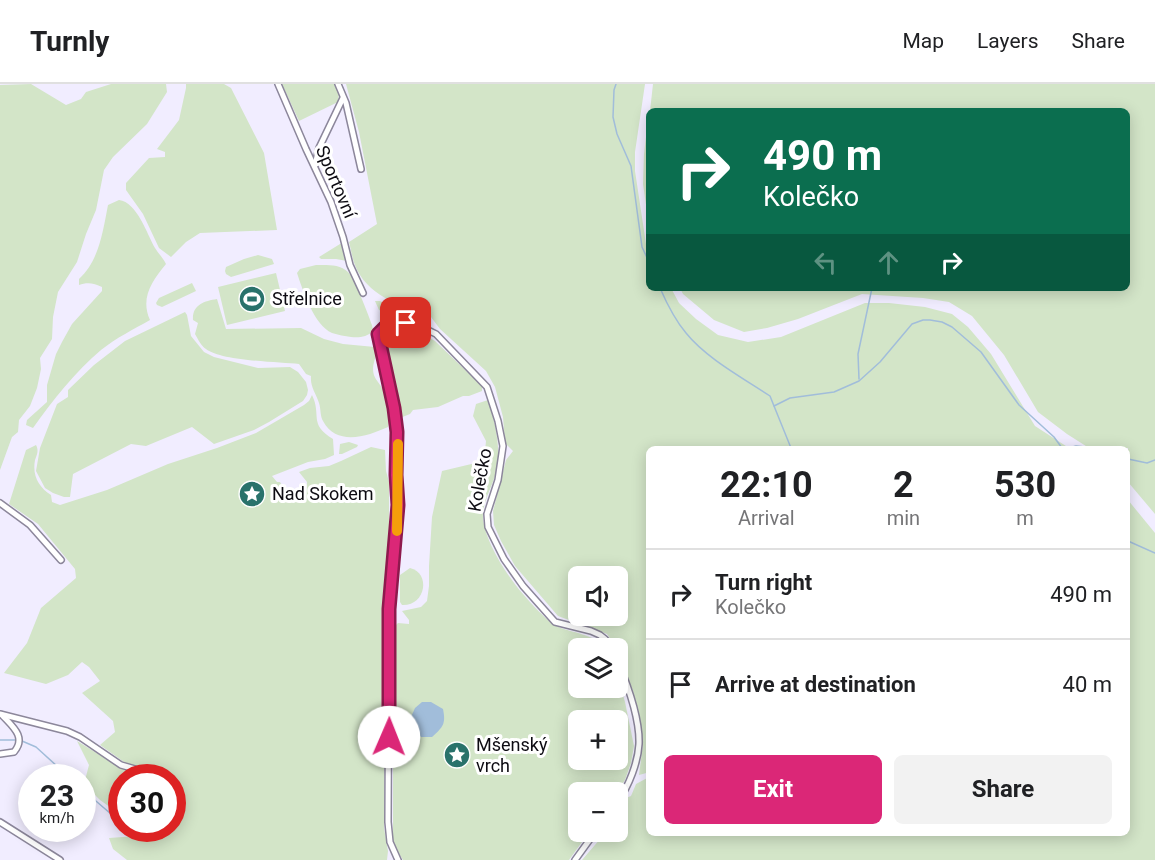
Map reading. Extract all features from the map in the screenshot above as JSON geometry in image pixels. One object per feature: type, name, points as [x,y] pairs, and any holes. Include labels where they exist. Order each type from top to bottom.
[{"type":"street","name":"Sportovní","points":[[278,84],[331,202],[350,265],[363,293]]},
{"type":"street","points":[[338,84],[361,169]]},
{"type":"street","points":[[315,167],[319,148],[343,98]]},
{"type":"street","name":"Kolečko","points":[[398,860],[390,842],[388,822],[389,609],[397,522],[397,432],[378,334],[390,322],[406,323],[436,334],[487,387],[503,446],[498,480],[487,514],[488,527],[504,559],[523,586],[555,622],[591,631],[604,638]]},
{"type":"street","points":[[0,503],[30,525],[61,560]]},
{"type":"street","points":[[627,782],[639,745],[628,688]]},
{"type":"street","points":[[0,754],[14,752],[19,740],[17,732],[1,714]]},
{"type":"street","points":[[1,714],[80,736],[120,764]]},
{"type":"street","points":[[0,822],[60,860]]},
{"type":"street","points":[[575,860],[588,842]]},
{"type":"green space","points":[[31,84],[66,105],[81,99],[86,92],[111,84],[166,84],[167,92],[147,124],[113,157],[104,170],[96,210],[77,262],[58,292],[52,339],[40,358],[41,369],[37,388],[30,406],[19,420],[18,432],[12,437],[0,470],[0,85]]},
{"type":"green space","points":[[186,84],[224,84],[231,88],[264,153],[277,230],[200,233],[186,242],[171,257],[159,248],[143,214],[126,190],[126,183],[149,158],[165,157],[165,152],[157,149],[179,120]]},
{"type":"green space","points":[[282,84],[334,84],[339,94],[338,102],[299,121]]},
{"type":"green space","points":[[346,84],[645,84],[635,152],[635,171],[646,244],[646,291],[673,291],[679,303],[718,335],[748,342],[781,337],[865,303],[925,307],[952,314],[968,327],[991,354],[1035,426],[1066,446],[646,446],[646,773],[639,775],[643,744],[633,691],[628,678],[628,638],[610,638],[607,634],[585,626],[628,626],[628,566],[568,566],[568,620],[558,616],[515,566],[494,525],[493,511],[506,460],[513,451],[505,443],[503,417],[495,387],[486,371],[440,329],[431,317],[426,317],[385,298],[367,284],[355,265],[349,242],[377,224],[359,132]]},
{"type":"green space","points":[[653,84],[1155,84],[1155,514],[1130,484],[1130,446],[1086,446],[1038,412],[1004,355],[972,316],[949,302],[862,294],[798,319],[744,332],[714,320],[682,291],[1130,291],[1130,108],[650,108]]},
{"type":"green space","points":[[646,137],[646,204],[643,184]]},
{"type":"green space","points":[[119,200],[131,206],[136,212],[166,264],[152,283],[147,297],[147,312],[150,320],[113,342],[91,359],[48,407],[33,428],[26,425],[27,420],[47,402],[47,385],[62,342],[72,324],[102,291],[102,287],[93,284],[79,285],[79,279],[96,255],[108,205]]},
{"type":"green space","points":[[342,244],[347,261],[319,257]]},
{"type":"green space","points":[[258,255],[272,259],[274,264],[231,277],[226,274],[226,267]]},
{"type":"green space","points":[[316,265],[337,266],[348,272],[358,289],[372,325],[371,333],[366,336],[351,337],[332,333],[320,323],[310,307],[297,273],[300,269]]},
{"type":"green space","name":"Střelnice","points":[[276,273],[285,311],[227,325],[218,287]]},
{"type":"green space","points":[[192,283],[196,291],[162,307],[157,305],[159,298]]},
{"type":"green space","points":[[217,299],[226,329],[301,328],[324,339],[343,344],[375,347],[377,353],[373,373],[389,401],[388,427],[362,436],[344,437],[336,434],[323,421],[311,383],[311,376],[306,374],[299,364],[224,356],[204,348],[195,334],[198,323],[193,320],[194,311],[200,305]]},
{"type":"green space","points":[[375,301],[380,301],[419,320],[379,310]]},
{"type":"green space","points":[[185,312],[191,336],[204,352],[214,357],[258,368],[290,367],[298,372],[306,382],[308,390],[303,401],[254,430],[214,444],[192,427],[146,446],[131,444],[73,474],[70,497],[64,497],[45,488],[36,471],[40,448],[57,404],[68,397],[68,390],[94,365],[125,341]]},
{"type":"green space","points":[[403,329],[421,333],[435,341],[482,386],[482,391],[438,407],[413,410],[410,414],[400,418],[386,342],[387,332]]},
{"type":"green space","points":[[312,395],[318,424],[325,434],[333,439],[334,455],[272,476],[280,482],[293,503],[306,496],[307,482],[299,472],[329,466],[371,447],[385,450],[389,482],[384,828],[388,851],[387,860],[127,860],[113,849],[110,842],[186,842],[186,764],[124,764],[100,745],[115,732],[113,721],[82,693],[100,681],[82,662],[68,675],[46,684],[4,673],[27,643],[41,608],[76,578],[75,569],[38,524],[9,504],[26,450],[36,445],[38,451],[34,466],[37,481],[51,495],[52,502],[60,505],[107,490],[168,464],[256,433],[309,401]]},
{"type":"green space","points":[[488,400],[498,446],[496,473],[483,512],[483,522],[491,544],[517,586],[548,620],[556,626],[591,638],[568,638],[568,698],[624,698],[625,702],[627,710],[568,710],[568,770],[628,770],[628,717],[634,746],[631,763],[624,782],[568,782],[568,842],[582,842],[569,860],[403,860],[393,844],[393,628],[398,623],[409,624],[409,620],[402,611],[421,607],[427,601],[432,517],[442,471],[484,461],[486,441],[473,416],[476,404]]},
{"type":"green space","points":[[349,442],[358,445],[339,454],[340,444]]},
{"type":"green space","points":[[1130,502],[1155,533],[1155,860],[582,860],[598,842],[628,842],[628,797],[631,796],[636,784],[646,779],[646,836],[1130,836]]},
{"type":"green space","points":[[410,568],[421,576],[423,589],[416,600],[402,605],[400,575]]},
{"type":"green space","points":[[77,741],[115,764],[108,764],[108,806],[96,796],[96,764],[88,764]]},
{"type":"water","points":[[422,702],[431,702],[443,709],[443,725],[432,737],[421,737],[411,717],[415,708]]},
{"type":"waterway","points":[[616,84],[613,117],[617,134],[631,166],[642,247],[646,256]]},
{"type":"waterway","points":[[661,291],[682,328],[694,342],[725,367],[770,396],[774,406],[790,398],[834,392],[859,381],[880,362],[912,324],[923,320],[942,322],[952,327],[981,352],[1019,405],[1054,437],[1061,446]]},
{"type":"waterway","points":[[859,379],[858,354],[871,291]]},
{"type":"waterway","points":[[774,406],[790,446]]},
{"type":"waterway","points":[[1130,459],[1147,463],[1155,460]]},
{"type":"waterway","points":[[1130,542],[1155,553]]},
{"type":"waterway","points":[[0,740],[16,740]]},
{"type":"waterway","points":[[22,741],[36,747],[55,764]]},
{"type":"waterway","points":[[96,801],[108,811]]},
{"type":"slow traffic","points":[[397,531],[398,444]]},
{"type":"place","name":"Střelnice","points":[[252,299]]},
{"type":"place","name":"Nad Skokem","points":[[252,494]]},
{"type":"place","name":"Mšenský vrch","points":[[457,755]]},
{"type":"route","points":[[389,737],[389,609],[398,505],[396,475],[398,445],[394,408],[378,334],[390,322],[406,323]]}]
